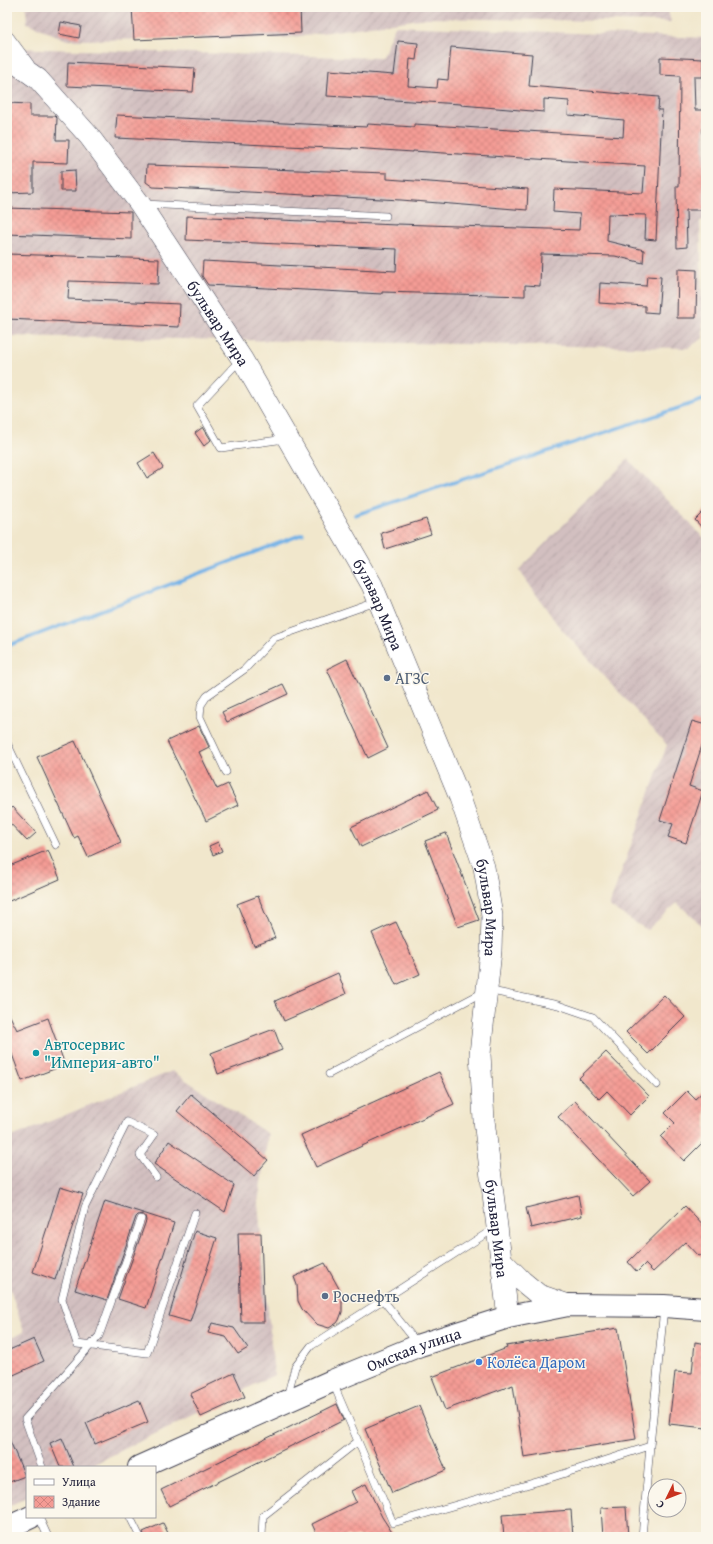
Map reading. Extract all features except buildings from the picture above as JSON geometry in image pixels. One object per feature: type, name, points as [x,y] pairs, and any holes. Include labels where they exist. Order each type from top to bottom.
[{"type":"main road","name":"Омская улица","points":[[141,1466],[332,1381],[420,1345],[508,1318],[568,1305],[664,1306],[706,1309]]},
{"type":"main road","points":[[7,1528],[29,1518]]},
{"type":"street","points":[[7,39],[38,80]]},
{"type":"street","name":"бульвар Мира","points":[[7,57],[38,80],[89,136],[140,204],[242,359],[372,585],[460,798],[484,868],[492,916],[492,951],[480,1054],[484,1120],[508,1318]]},
{"type":"street","points":[[501,1260],[522,1282],[539,1295],[568,1305]]},
{"type":"lane","points":[[140,204],[386,216]]},
{"type":"lane","points":[[242,359],[197,406],[222,448],[288,439]]},
{"type":"lane","points":[[226,772],[200,717],[201,705],[208,696],[245,669],[274,638],[378,601]]},
{"type":"lane","points":[[7,743],[56,845]]},
{"type":"lane","points":[[329,1074],[487,990],[558,1005],[592,1017],[657,1085]]},
{"type":"lane","points":[[156,1177],[140,1155],[154,1135],[127,1122],[116,1148],[85,1207],[62,1299],[77,1344],[147,1353],[195,1213]]},
{"type":"lane","points":[[42,1466],[25,1418],[99,1336],[141,1219]]},
{"type":"lane","points":[[286,1401],[295,1367],[311,1346],[497,1226]]},
{"type":"lane","points":[[383,1300],[420,1345]]},
{"type":"lane","points":[[642,1537],[664,1306]]},
{"type":"lane","points":[[332,1381],[393,1523],[650,1446]]},
{"type":"lane","points":[[262,1537],[263,1516],[357,1442]]},
{"type":"lane","points":[[39,1518],[48,1537]]},
{"type":"lane","points":[[130,1518],[140,1537]]},
{"type":"shaded area","points":[[26,7],[667,7],[671,22],[427,18],[286,38],[67,40],[27,23]]},
{"type":"shaded area","points":[[395,26],[706,38],[706,220],[700,221],[703,338],[688,348],[7,336],[7,48],[381,58]]},
{"type":"shaded area","points":[[628,459],[706,540],[706,929],[677,903],[647,930],[609,906],[667,745],[557,624],[519,570]]},
{"type":"shaded area","points":[[172,1071],[268,1134],[258,1203],[274,1375],[90,1466],[26,1466],[26,1498],[7,1507],[7,1340],[24,1332],[7,1279],[7,1139]]},
{"type":"waterway","points":[[355,515],[706,399]]},
{"type":"waterway","points":[[7,646],[303,534]]},
{"type":"place","name":"АГЗС","points":[[387,678]]},
{"type":"place","name":"Автосервис \"Империя-авто\"","points":[[36,1053]]},
{"type":"place","name":"Роснефть","points":[[325,1296]]},
{"type":"place","name":"Колёса Даром","points":[[479,1362]]}]
